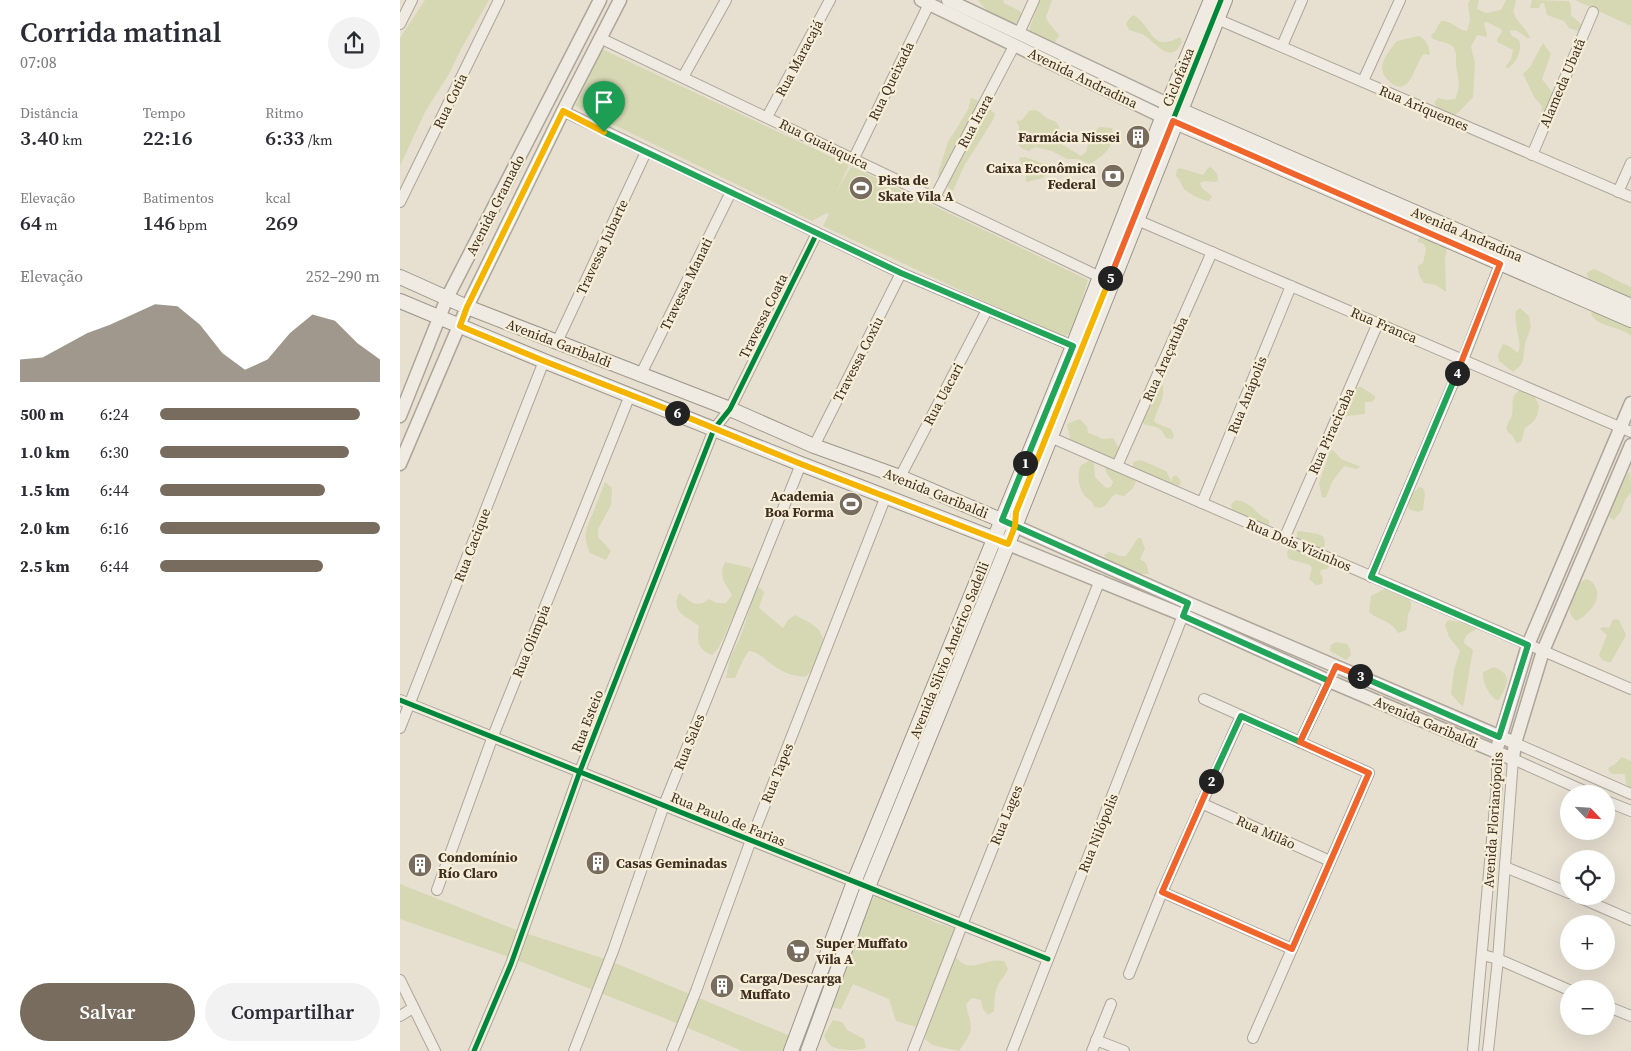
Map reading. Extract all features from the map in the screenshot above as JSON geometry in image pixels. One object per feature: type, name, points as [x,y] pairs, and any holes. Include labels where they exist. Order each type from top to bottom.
[{"type":"main road","name":"Avenida Silvio Américo Sadelli","points":[[808,1051],[868,887],[1008,544],[1137,220],[1210,0]]},
{"type":"main road","points":[[1172,113],[1225,0]]},
{"type":"main road","name":"Avenida Silvio Américo Sadelli","points":[[791,1051],[854,882],[1100,277],[1172,113]]},
{"type":"main road","name":"Avenida Andradina","points":[[1172,113],[1453,229],[1631,306]]},
{"type":"main road","name":"Avenida Andradina","points":[[1172,113],[1448,242],[1631,320]]},
{"type":"main road","name":"Avenida Garibaldi","points":[[400,277],[467,307],[640,376],[730,409],[814,446],[900,477],[1015,526]]},
{"type":"main road","name":"Avenida Garibaldi","points":[[400,301],[801,464],[1008,544]]},
{"type":"main road","points":[[928,700],[942,706]]},
{"type":"street","points":[[400,24],[412,0]]},
{"type":"street","name":"Rua Cotia","points":[[400,202],[499,0]]},
{"type":"street","name":"Avenida Gramado","points":[[400,416],[447,298],[600,0]]},
{"type":"street","name":"Avenida Gramado","points":[[400,464],[467,307],[563,111],[620,0]]},
{"type":"street","points":[[683,77],[726,0]]},
{"type":"street","name":"Rua Maracajá","points":[[767,117],[830,0]]},
{"type":"street","name":"Avenida Andradina","points":[[948,0],[1018,33],[1172,113]]},
{"type":"street","points":[[1018,33],[1034,0]]},
{"type":"street","points":[[1282,46],[1302,0]]},
{"type":"street","points":[[1363,81],[1400,0]]},
{"type":"street","name":"Avenida Andradina","points":[[925,2],[1014,46],[1172,113]]},
{"type":"street","name":"Rua Queixada","points":[[854,158],[925,2]]},
{"type":"street","name":"Alameda Ubatã","points":[[1532,154],[1593,12]]},
{"type":"street","name":"Rua Ariquemes","points":[[1217,19],[1631,197]]},
{"type":"street","name":"Rua Guaiaquica","points":[[600,38],[1100,277]]},
{"type":"street","name":"Rua Irara","points":[[935,197],[1014,46]]},
{"type":"street","points":[[563,111],[901,273],[1073,346]]},
{"type":"street","name":"Travessa Jubarte","points":[[557,342],[646,152]]},
{"type":"street","points":[[1618,192],[1631,163]]},
{"type":"street","name":"Travessa Manati","points":[[640,376],[731,192]]},
{"type":"street","name":"Rua Franca","points":[[1137,220],[1626,430]]},
{"type":"street","points":[[1448,242],[1453,229]]},
{"type":"street","name":"Travessa Coata","points":[[714,429],[730,409],[817,233]]},
{"type":"street","name":"Rua Araçatuba","points":[[1117,466],[1212,252]]},
{"type":"street","points":[[1371,577],[1463,360],[1500,264]]},
{"type":"street","name":"Travessa Coxiu","points":[[814,446],[901,273]]},
{"type":"street","name":"Rua Anápolis","points":[[1202,503],[1291,286]]},
{"type":"street","name":"Rua Uacari","points":[[900,477],[987,310]]},
{"type":"street","name":"Rua Piracicaba","points":[[1284,539],[1378,323]]},
{"type":"street","name":"Rua Cacique","points":[[400,728],[405,702],[544,361]]},
{"type":"street","name":"Rua Olimpia","points":[[437,890],[493,736],[630,395]]},
{"type":"street","name":"Avenida Florianópolis","points":[[1473,1051],[1483,956],[1499,737],[1528,645],[1626,430],[1631,403]]},
{"type":"street","name":"Rua Esteio","points":[[474,1051],[511,964],[580,771],[714,429]]},
{"type":"street","name":"Rua Dois Vizinhos","points":[[1050,437],[1631,689]]},
{"type":"street","points":[[1513,759],[1515,743],[1542,651],[1631,446]]},
{"type":"street","name":"Rua Sales","points":[[574,1051],[613,951],[664,805],[801,464]]},
{"type":"street","name":"Rua Tapes","points":[[672,1051],[751,840],[886,496]]},
{"type":"street","name":"Avenida Garibaldi","points":[[1015,526],[1186,609],[1203,624],[1329,681],[1571,785]]},
{"type":"street","name":"Avenida Garibaldi","points":[[1008,544],[1100,580],[1186,609],[1209,612],[1631,794]]},
{"type":"street","name":"Rua Lages","points":[[913,1051],[1100,580]]},
{"type":"street","name":"Rua Nilópolis","points":[[1012,1051],[1186,609]]},
{"type":"street","points":[[1203,624],[1209,612]]},
{"type":"street","points":[[1300,742],[1336,666]]},
{"type":"street","points":[[1204,699],[1369,773],[1253,1038]]},
{"type":"street","name":"Rua Paulo de Farias","points":[[405,702],[1048,959]]},
{"type":"street","points":[[1130,974],[1162,892],[1241,716]]},
{"type":"street","name":"Avenida Florianópolis","points":[[1488,1051],[1498,959],[1513,759]]},
{"type":"street","name":"Rua Milão","points":[[1201,803],[1330,861]]},
{"type":"street","points":[[1615,804],[1631,811]]},
{"type":"street","points":[[1505,867],[1560,889]]},
{"type":"street","points":[[1162,892],[1292,949]]},
{"type":"street","points":[[1597,905],[1631,920]]},
{"type":"street","points":[[1483,956],[1498,959],[1560,986]]},
{"type":"street","points":[[400,980],[435,1051]]},
{"type":"street","points":[[1092,1051],[1111,1004]]},
{"type":"street","points":[[400,1016],[413,1008]]},
{"type":"street","points":[[1615,1010],[1631,1016]]},
{"type":"street","points":[[1096,1040],[1124,1051]]},
{"type":"green space","points":[[425,0],[489,0],[450,72],[425,112],[400,166],[400,38]]},
{"type":"green space","points":[[978,0],[1003,0],[1004,3],[1020,11],[1022,16],[1020,22],[1008,22],[996,17]]},
{"type":"green space","points":[[1040,0],[1052,0],[1046,17],[1059,35],[1055,42],[1047,42],[1030,33],[1030,27]]},
{"type":"green space","points":[[1470,0],[1479,0],[1477,9],[1486,13],[1501,10],[1506,0],[1516,0],[1515,16],[1530,37],[1528,39],[1518,31],[1510,30],[1511,35],[1519,40],[1520,48],[1516,60],[1507,69],[1506,66],[1511,59],[1513,50],[1497,42],[1502,32],[1501,29],[1487,22],[1484,23],[1486,37],[1477,35],[1471,47],[1475,63],[1473,97],[1458,113],[1452,116],[1438,111],[1434,102],[1438,98],[1446,100],[1455,99],[1459,85],[1456,53],[1451,45],[1431,37],[1441,21],[1448,22],[1467,31],[1470,20],[1468,3]]},
{"type":"green space","points":[[1532,0],[1569,1],[1571,15],[1582,25],[1581,32],[1569,28],[1564,21],[1547,15],[1544,3],[1541,3],[1539,8],[1530,8]]},
{"type":"green space","points":[[1575,0],[1631,0],[1631,26]]},
{"type":"green space","points":[[1133,15],[1139,19],[1157,40],[1163,42],[1180,37],[1182,42],[1178,49],[1168,52],[1158,47],[1144,35],[1129,30],[1126,24]]},
{"type":"green space","points":[[1419,36],[1427,44],[1430,55],[1424,54],[1407,84],[1400,87],[1396,86],[1384,75],[1382,68],[1384,61],[1397,41]]},
{"type":"green space","points":[[1543,43],[1551,54],[1542,79],[1554,95],[1539,132],[1542,106],[1534,97],[1523,74],[1530,67]]},
{"type":"green space","points":[[602,49],[849,165],[836,193],[851,166],[1088,280],[1072,332],[1064,337],[1022,319],[823,226],[829,214],[827,213],[812,221],[575,106]]},
{"type":"green space","points":[[971,98],[977,100],[979,106],[939,185],[938,173],[948,142],[968,110]]},
{"type":"green space","points":[[985,110],[991,110],[995,114],[993,120],[964,166],[953,191],[948,188],[948,181]]},
{"type":"green space","points":[[1035,110],[1055,121],[1059,126],[1060,143],[1081,156],[1086,152],[1091,134],[1100,127],[1112,128],[1111,145],[1104,154],[1089,164],[1078,159],[1067,159],[1052,151],[1035,147],[1029,151],[1023,149],[1018,145],[1019,126],[1016,121],[1022,120],[1029,111]]},
{"type":"green space","points":[[1025,157],[1042,163],[1046,167],[1047,172],[1044,177],[1026,182],[1026,169],[1021,164],[1019,158]]},
{"type":"green space","points":[[1211,167],[1217,174],[1218,181],[1204,181],[1200,183],[1202,188],[1212,196],[1209,201],[1203,200],[1185,190],[1176,176],[1177,169],[1180,168],[1203,175]]},
{"type":"green space","points":[[1423,235],[1435,242],[1436,245],[1444,245],[1447,248],[1445,259],[1446,292],[1436,285],[1424,283],[1419,275],[1418,266],[1423,263],[1426,249],[1424,244],[1418,242],[1418,239]]},
{"type":"green space","points":[[1594,269],[1631,287],[1631,301],[1591,283],[1586,273]]},
{"type":"green space","points":[[1520,308],[1529,316],[1531,327],[1525,344],[1523,361],[1513,372],[1499,361],[1498,355],[1503,344],[1518,353],[1519,343],[1515,316],[1516,311]]},
{"type":"green space","points":[[1593,309],[1631,326],[1631,336],[1622,330],[1594,319],[1591,314]]},
{"type":"green space","points":[[1158,383],[1163,386],[1163,396],[1154,421],[1171,429],[1174,436],[1172,439],[1166,438],[1159,428],[1141,422]]},
{"type":"green space","points":[[1358,387],[1375,396],[1375,399],[1371,402],[1365,402],[1365,414],[1347,416],[1341,420],[1353,391]]},
{"type":"green space","points":[[1520,390],[1534,395],[1539,406],[1534,421],[1525,428],[1521,442],[1516,443],[1514,437],[1508,432],[1507,425],[1512,415],[1514,395]]},
{"type":"green space","points":[[1080,419],[1087,427],[1088,433],[1102,439],[1113,438],[1120,450],[1114,460],[1071,442],[1067,425]]},
{"type":"green space","points":[[1333,450],[1341,459],[1361,467],[1356,469],[1344,466],[1332,482],[1326,497],[1322,498],[1319,483],[1330,451]]},
{"type":"green space","points":[[1141,460],[1166,471],[1172,482],[1172,477],[1176,475],[1181,484],[1175,488],[1133,466],[1133,462]]},
{"type":"green space","points":[[1089,461],[1094,463],[1095,477],[1106,488],[1111,487],[1113,482],[1106,472],[1105,466],[1136,481],[1133,488],[1124,496],[1115,494],[1105,506],[1094,507],[1092,502],[1082,492],[1079,482],[1081,465]]},
{"type":"green space","points":[[1630,471],[1631,492],[1614,520],[1609,517],[1610,511]]},
{"type":"green space","points":[[605,482],[612,488],[611,505],[598,529],[598,537],[611,551],[606,560],[590,553],[586,540],[588,525]]},
{"type":"green space","points":[[1420,487],[1423,488],[1425,494],[1423,510],[1418,512],[1409,509],[1408,502],[1412,494]]},
{"type":"green space","points":[[1236,500],[1251,506],[1269,520],[1269,526],[1263,527],[1232,510],[1231,504]]},
{"type":"green space","points":[[1297,532],[1318,534],[1324,537],[1325,544],[1322,551],[1297,540]]},
{"type":"green space","points":[[1138,538],[1141,538],[1145,549],[1140,559],[1146,563],[1149,574],[1139,574],[1123,566],[1106,561],[1104,555],[1109,552],[1126,556]]},
{"type":"green space","points":[[1292,545],[1328,563],[1329,567],[1321,570],[1320,573],[1323,578],[1322,584],[1316,585],[1309,579],[1312,568],[1310,565],[1289,559],[1287,555]]},
{"type":"green space","points":[[725,562],[751,568],[750,580],[719,647],[712,655],[703,650],[699,644],[699,626],[681,613],[676,605],[679,593],[697,604],[709,599],[717,603],[726,603],[732,595],[722,576]]},
{"type":"green space","points":[[1586,579],[1595,585],[1597,596],[1594,606],[1590,611],[1577,621],[1572,617],[1569,605],[1573,592]]},
{"type":"green space","points":[[757,585],[764,592],[759,608],[783,628],[788,620],[795,615],[819,630],[823,638],[817,666],[805,677],[785,672],[760,655],[749,651],[735,678],[726,678],[730,658],[742,633]]},
{"type":"green space","points":[[1388,587],[1407,596],[1411,603],[1406,630],[1398,633],[1388,623],[1369,612],[1371,596]]},
{"type":"green space","points":[[1448,620],[1467,623],[1478,628],[1468,634],[1464,640],[1464,643],[1473,650],[1463,707],[1451,694],[1454,670],[1460,651],[1449,637],[1445,625]]},
{"type":"green space","points":[[1613,620],[1619,620],[1626,635],[1611,662],[1607,662],[1599,655],[1607,635],[1600,629],[1603,627],[1609,628]]},
{"type":"green space","points":[[1336,642],[1347,644],[1350,649],[1351,655],[1346,660],[1330,651],[1331,645]]},
{"type":"green space","points":[[1494,667],[1504,674],[1507,681],[1498,701],[1489,692],[1483,676],[1483,672]]},
{"type":"green space","points":[[1622,757],[1631,761],[1631,789],[1626,784],[1625,775],[1612,774],[1608,770],[1609,767]]},
{"type":"green space","points":[[400,884],[519,931],[608,960],[790,1036],[784,1051],[742,1051],[509,957],[400,919]]},
{"type":"green space","points":[[875,895],[937,923],[956,929],[954,955],[965,965],[971,966],[996,960],[1004,961],[1008,969],[996,990],[994,1011],[988,1015],[983,1009],[981,1000],[972,998],[966,1004],[971,1029],[959,1051],[932,1045],[925,1039],[929,1019],[921,1015],[916,1027],[896,1021],[889,999],[853,984],[841,1009],[830,1007],[844,975],[865,913]]},
{"type":"green space","points":[[833,1020],[842,1022],[847,1030],[864,1039],[866,1048],[843,1050],[830,1045],[824,1036]]},
{"type":"cycle path","name":"Ciclofaixa","points":[[1015,526],[1016,512],[1221,0]]},
{"type":"cycle path","points":[[474,1051],[511,964],[580,771],[714,429],[730,409],[817,233]]},
{"type":"cycle path","points":[[400,700],[1048,959]]},
{"type":"place","name":"Farmácia Nissei","points":[[1138,137]]},
{"type":"place","name":"Caixa Econômica Federal","points":[[1113,176]]},
{"type":"place","name":"Pista de Skate Vila A","points":[[861,188]]},
{"type":"place","name":"Academia Boa Forma","points":[[851,504]]},
{"type":"place","name":"Casas Geminadas","points":[[598,863]]},
{"type":"place","name":"Condomínio Río Claro","points":[[420,865]]},
{"type":"place","name":"Super Muffato Vila A","points":[[798,951]]},
{"type":"place","name":"Carga/Descarga Muffato","points":[[722,986]]},
{"type":"route","points":[[604,132],[563,111],[467,307],[460,326],[801,464],[1008,544],[1015,526],[1016,512],[1173,121],[1500,264],[1463,360],[1371,577],[1528,645],[1499,737],[1336,666],[1329,681],[1300,742],[1369,773],[1292,949],[1162,892],[1241,716],[1300,742],[1329,681],[1183,616],[1188,603],[1015,526],[1002,520],[1073,346],[901,273],[604,132]]}]
